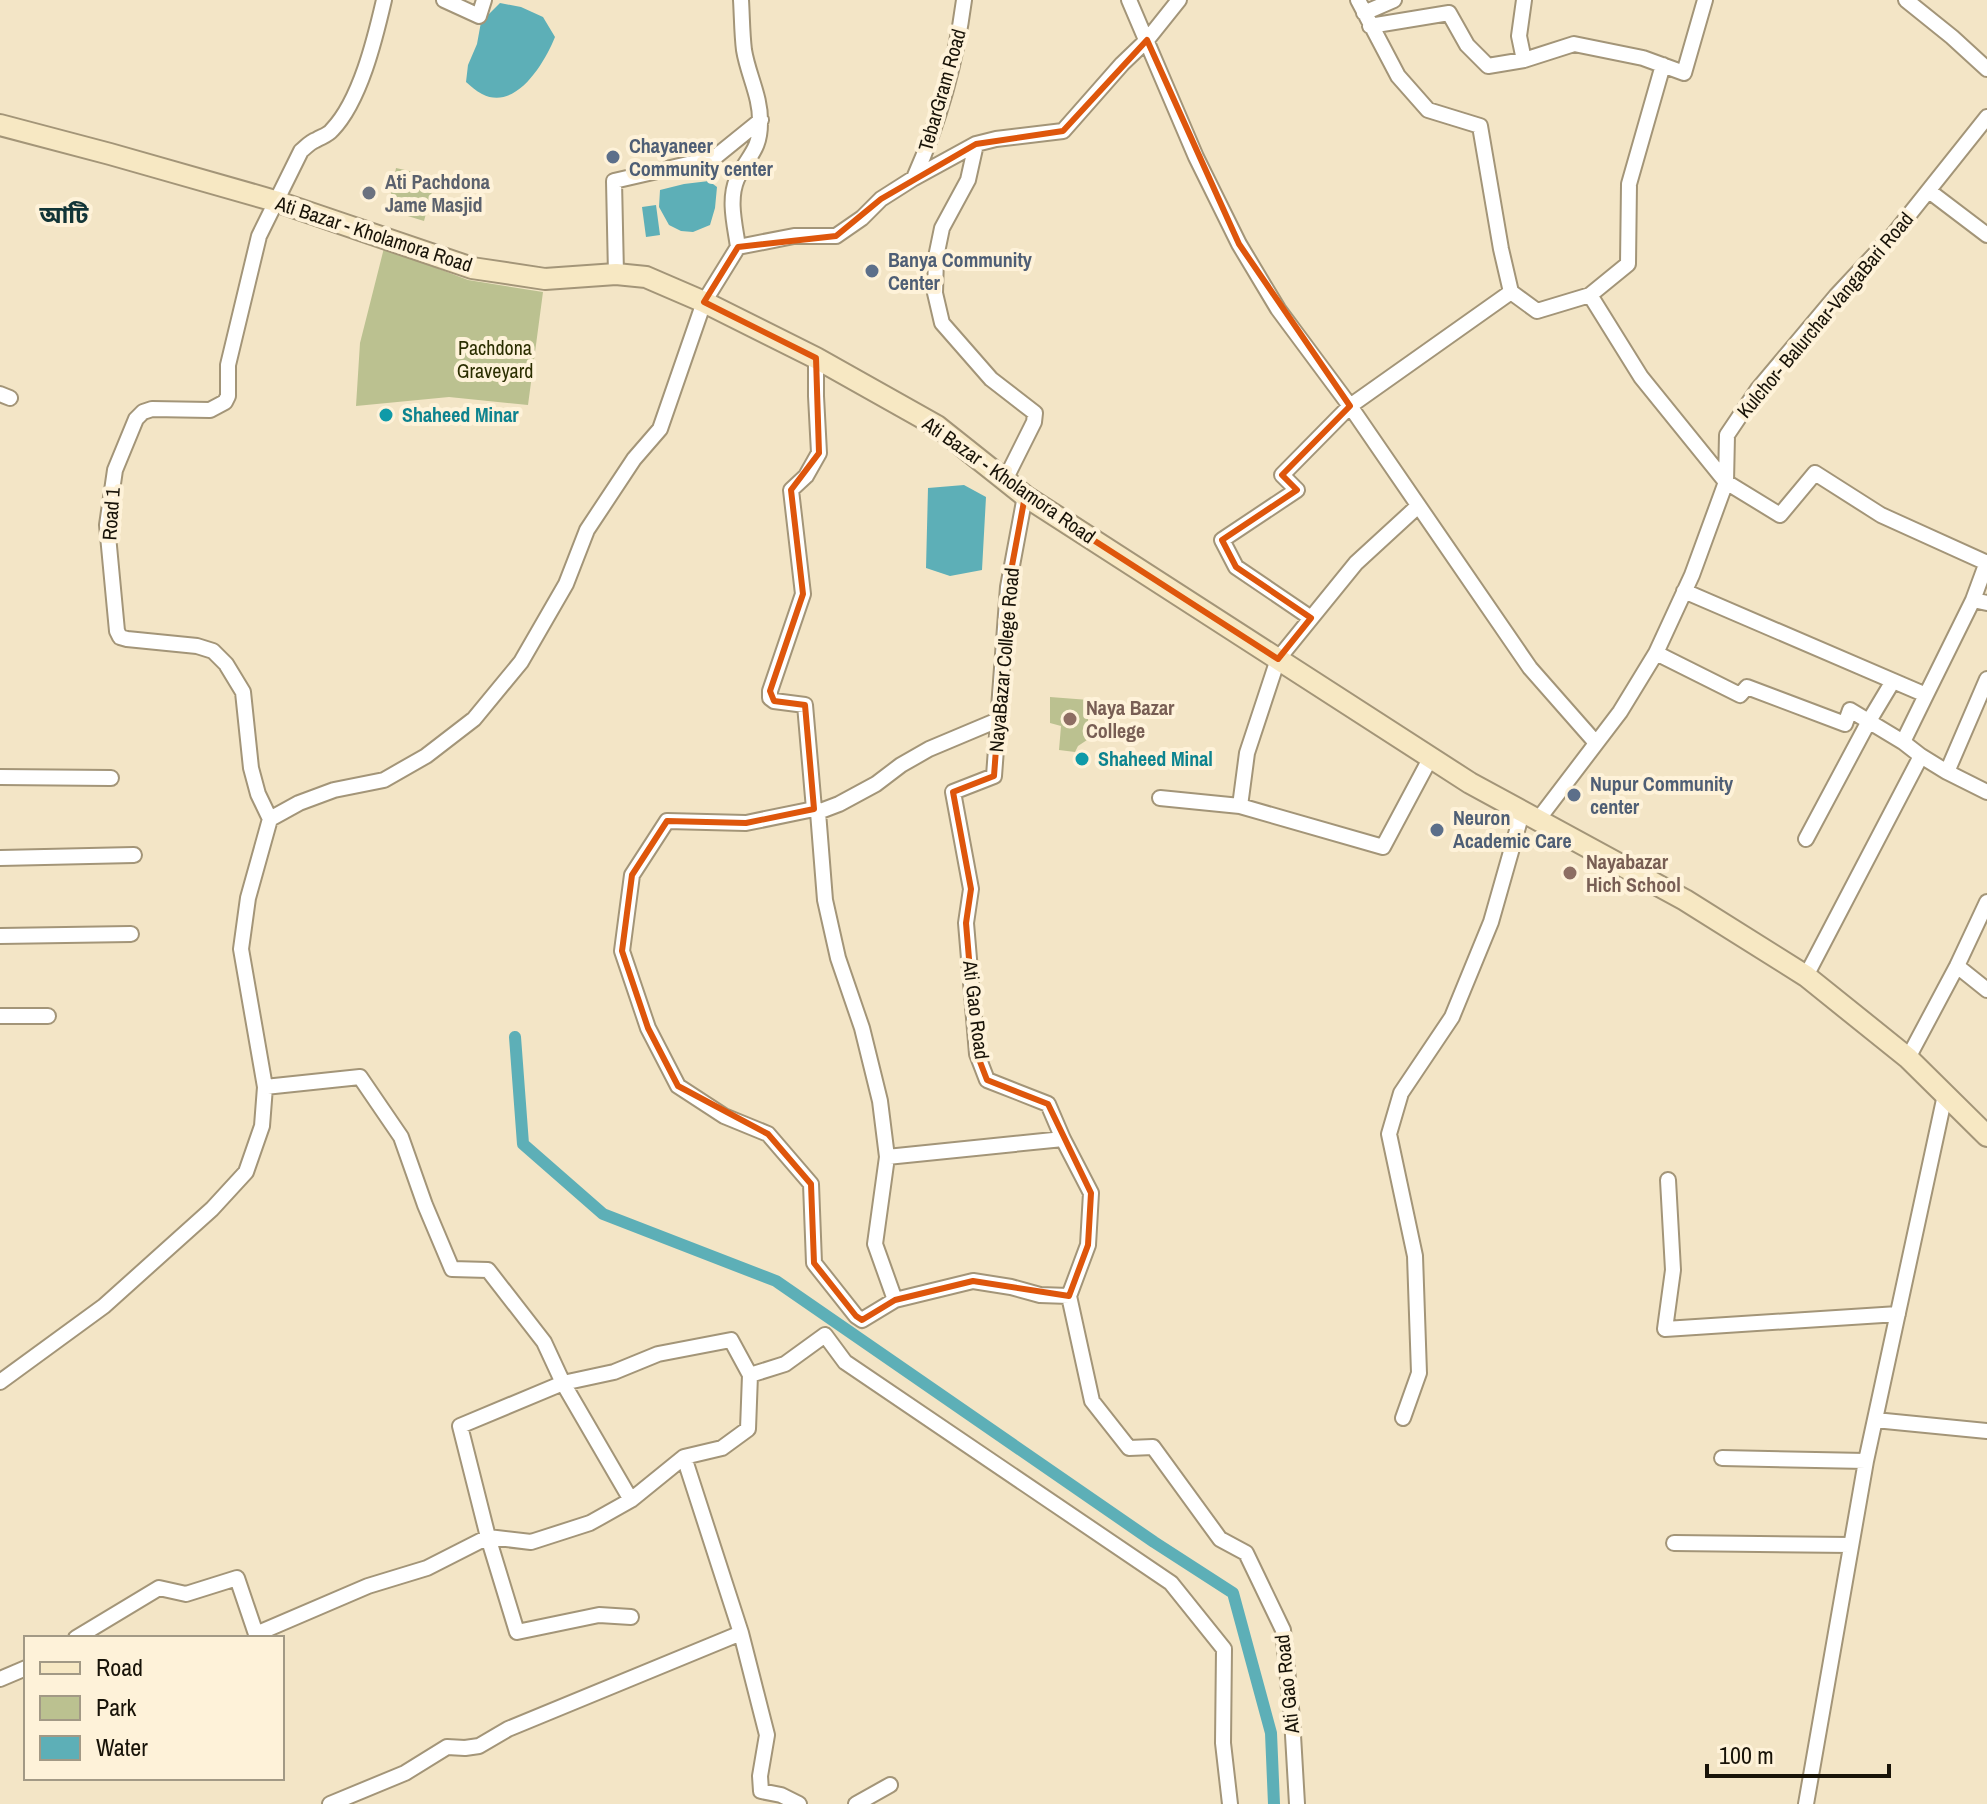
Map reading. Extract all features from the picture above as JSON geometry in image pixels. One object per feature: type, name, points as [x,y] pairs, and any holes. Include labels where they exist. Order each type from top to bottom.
[{"type":"main road","name":"Ati Bazar - Kholamora Road","points":[[0,125],[275,201],[472,268],[545,279],[616,274],[646,277],[816,358],[937,426],[1025,496],[1470,783],[1685,900],[1806,976],[1908,1058],[1987,1136]]},
{"type":"street","points":[[275,201],[301,151],[312,141],[329,134],[352,102],[384,0]]},
{"type":"street","points":[[444,0],[479,16],[484,0]]},
{"type":"street","points":[[0,1382],[104,1306],[212,1209],[246,1172],[262,1126],[265,1087],[241,949],[248,898],[270,819],[299,803],[334,790],[384,780],[426,756],[474,719],[521,662],[566,584],[587,530],[634,459],[660,429],[704,302],[738,247],[734,191],[738,178],[759,144],[761,120],[758,96],[744,51],[741,0]]},
{"type":"street","name":"TebarGram Road","points":[[914,178],[930,142],[945,89],[964,0]]},
{"type":"street","points":[[1129,0],[1179,119],[1239,244],[1278,309],[1350,406],[1530,668],[1596,743]]},
{"type":"street","points":[[738,247],[794,236],[836,236],[862,218],[881,199],[976,144],[1063,131],[1147,40],[1179,0]]},
{"type":"street","points":[[1364,13],[1394,0]]},
{"type":"street","points":[[1524,0],[1519,36],[1524,60]]},
{"type":"street","points":[[1364,13],[1449,13],[1467,45],[1488,66],[1524,60],[1574,44],[1643,58],[1684,73],[1705,0]]},
{"type":"street","points":[[1906,0],[1987,69]]},
{"type":"street","points":[[1364,13],[1398,76],[1428,110],[1480,126],[1511,292],[1537,311],[1590,295],[1628,264],[1629,184],[1663,65]]},
{"type":"street","name":"Kulchor- Balurchar-VangaBari Road","points":[[1530,817],[1620,712],[1656,653],[1684,591],[1726,482],[1727,435],[1750,400],[1836,296],[1893,235],[1987,117]]},
{"type":"street","points":[[616,274],[614,181],[714,158],[761,120]]},
{"type":"street","points":[[976,144],[968,180],[942,228],[936,257],[935,293],[942,323],[991,379],[1035,413],[1034,422],[1005,480]]},
{"type":"street","points":[[1929,191],[1987,235]]},
{"type":"street","name":"Road 1","points":[[270,819],[258,794],[251,768],[243,692],[226,664],[213,651],[197,646],[120,637],[107,525],[115,470],[136,419],[152,409],[210,410],[225,402],[228,396],[228,365],[259,236],[275,201]]},
{"type":"street","points":[[1311,618],[1236,567],[1222,540],[1297,490],[1282,475],[1350,406],[1511,292]]},
{"type":"street","points":[[1590,295],[1641,377],[1726,482],[1780,515],[1815,473],[1881,515],[1987,562],[1980,602],[1926,695],[1903,742]]},
{"type":"street","points":[[816,358],[819,453],[806,476],[791,490],[803,594],[770,698],[805,705],[825,900],[838,958],[866,1042],[880,1101],[887,1157],[875,1244],[895,1300]]},
{"type":"street","name":"NayaBazar College Road","points":[[994,776],[1008,587],[1025,496]]},
{"type":"street","points":[[1240,806],[1247,753],[1278,659],[1356,563],[1418,506]]},
{"type":"street","points":[[1684,591],[1926,695]]},
{"type":"street","points":[[1656,653],[1740,695],[1747,687],[1845,724],[1850,710],[1947,772],[1987,792]]},
{"type":"street","points":[[1947,772],[1987,679]]},
{"type":"street","points":[[1806,839],[1893,681]]},
{"type":"street","points":[[998,720],[929,749],[839,804],[746,823],[667,821],[632,875],[622,951],[648,1028],[678,1086],[724,1116],[768,1134],[811,1184],[814,1263],[856,1316],[862,1320],[895,1300],[973,1281],[1040,1295],[1069,1296]]},
{"type":"street","points":[[1806,976],[1921,756]]},
{"type":"street","points":[[1160,798],[1240,806],[1383,847],[1431,757]]},
{"type":"street","name":"Ati Gao Road","points":[[994,776],[953,792],[971,889],[966,923],[977,1054],[987,1080],[1048,1104],[1091,1193],[1088,1245],[1069,1296],[1092,1401],[1129,1448],[1153,1447],[1220,1539],[1246,1553],[1283,1630],[1297,1804]]},
{"type":"street","points":[[0,777],[111,778]]},
{"type":"street","points":[[1403,1418],[1419,1373],[1415,1256],[1389,1134],[1401,1093],[1452,1017],[1530,817]]},
{"type":"street","points":[[0,858],[134,855]]},
{"type":"street","points":[[1908,1058],[1987,902]]},
{"type":"street","points":[[0,936],[131,934]]},
{"type":"street","points":[[1957,966],[1987,990]]},
{"type":"street","points":[[0,1016],[48,1016]]},
{"type":"street","points":[[265,1087],[360,1077],[401,1137],[452,1269],[488,1270],[544,1342],[563,1383],[631,1500]]},
{"type":"street","points":[[1806,1804],[1866,1461],[1945,1095]]},
{"type":"street","points":[[887,1157],[1063,1139]]},
{"type":"street","points":[[1668,1180],[1673,1270],[1665,1329],[1898,1314]]},
{"type":"street","points":[[750,1375],[785,1364],[825,1335],[845,1362],[1171,1583],[1224,1649],[1223,1743],[1230,1804]]},
{"type":"street","points":[[79,1636],[159,1588],[186,1594],[237,1578],[256,1634],[368,1586],[427,1568],[488,1537],[531,1542],[590,1523],[631,1500],[684,1457],[722,1448],[748,1429],[750,1375],[731,1340],[658,1354],[614,1372],[563,1383],[460,1426],[488,1537],[517,1632],[599,1615],[631,1617]]},
{"type":"street","points":[[1875,1420],[1987,1431]]},
{"type":"street","points":[[684,1457],[741,1633],[767,1735],[760,1776],[761,1791],[781,1795],[799,1804]]},
{"type":"street","points":[[1722,1458],[1866,1461]]},
{"type":"street","points":[[1674,1543],[1851,1545]]},
{"type":"street","points":[[330,1804],[405,1773],[447,1747],[479,1746],[508,1729],[741,1633]]},
{"type":"street","points":[[0,1679],[24,1669]]},
{"type":"street","points":[[856,1804],[890,1785]]},
{"type":"highlighted area","points":[[1147,40],[1239,244],[1350,406],[1282,475],[1297,490],[1222,540],[1236,567],[1311,618],[1278,659],[1025,496],[1008,587],[994,776],[953,792],[971,889],[966,923],[977,1054],[987,1080],[1048,1104],[1091,1193],[1088,1245],[1069,1296],[973,1281],[895,1300],[862,1320],[856,1316],[814,1263],[811,1184],[768,1134],[678,1086],[648,1028],[622,951],[632,875],[667,821],[746,823],[814,809],[805,705],[774,701],[770,691],[803,594],[791,490],[819,453],[816,358],[704,302],[738,247],[836,236],[881,199],[976,144],[1063,131]]},
{"type":"green space","points":[[396,168],[436,177],[424,221],[388,210]]},
{"type":"green space","name":"Pachdona Graveyard","points":[[384,248],[468,280],[543,292],[528,405],[449,397],[356,406],[360,343]]},
{"type":"green space","points":[[1050,697],[1089,700],[1087,740],[1075,752],[1059,750],[1061,726],[1050,723]]},
{"type":"water","points":[[500,3],[521,7],[543,17],[555,37],[528,82],[506,96],[494,98],[480,93],[466,82],[481,22]]},
{"type":"water","points":[[709,181],[717,187],[710,225],[693,232],[669,225],[659,207],[660,190]]},
{"type":"water","points":[[656,205],[660,235],[646,237],[642,207]]},
{"type":"water","points":[[964,485],[986,497],[982,570],[950,576],[926,568],[928,488]]},
{"type":"waterway","points":[[515,1037],[523,1144],[603,1214],[776,1281],[1154,1542],[1233,1593],[1271,1733],[1274,1804]]},
{"type":"place","name":"Chayaneer Community center","points":[[613,157]]},
{"type":"place","name":"Ati Pachdona Jame Masjid","points":[[369,193]]},
{"type":"place","name":"Banya Community Center","points":[[872,271]]},
{"type":"place","name":"Shaheed Minar","points":[[386,415]]},
{"type":"place","name":"Naya Bazar College","points":[[1070,719]]},
{"type":"place","name":"Shaheed Minal","points":[[1082,759]]},
{"type":"place","name":"Nupur Community center","points":[[1574,795]]},
{"type":"place","name":"Neuron Academic Care","points":[[1437,830]]},
{"type":"place","name":"Nayabazar Hich School","points":[[1570,873]]},
{"type":"district","name":"আটি","points":[[64,215]]}]
